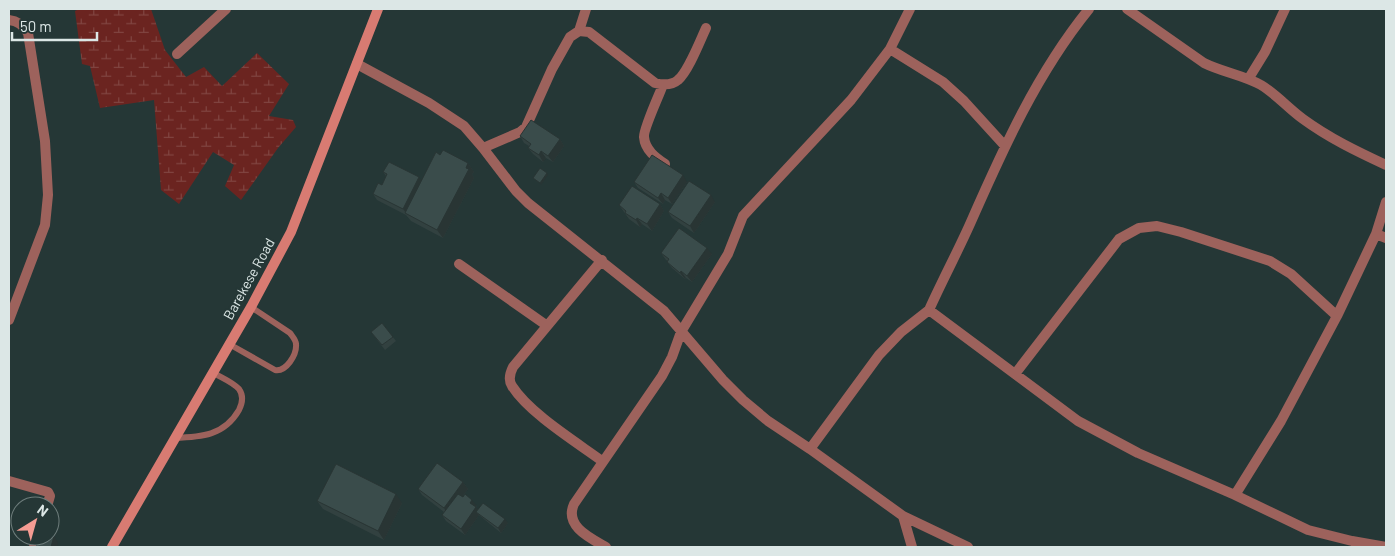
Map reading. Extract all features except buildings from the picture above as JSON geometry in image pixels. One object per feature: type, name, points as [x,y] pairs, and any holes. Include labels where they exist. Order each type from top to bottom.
[{"type":"main road","name":"Barekese Road","points":[[112,547],[251,307],[291,232],[378,9]]},
{"type":"street","points":[[177,54],[226,9]]},
{"type":"street","points":[[483,148],[520,132],[526,127],[570,37],[579,31],[586,9]]},
{"type":"street","points":[[606,547],[584,534],[576,526],[571,510],[574,504],[662,376],[672,357],[681,332],[728,254],[743,216],[851,100],[890,49],[910,9]]},
{"type":"street","points":[[810,449],[879,355],[901,332],[929,310],[1004,146],[1053,57],[1068,34],[1089,9]]},
{"type":"street","points":[[1127,9],[1204,63],[1215,69],[1249,78],[1276,95],[1301,118],[1345,146],[1386,165]]},
{"type":"street","points":[[1249,78],[1265,52],[1284,9]]},
{"type":"street","points":[[9,20],[16,21],[28,33],[46,141],[48,194],[45,225],[9,320]]},
{"type":"street","points":[[579,31],[589,32],[655,83],[663,85],[678,80],[684,73],[706,28]]},
{"type":"street","points":[[890,49],[943,82],[957,94],[1004,146]]},
{"type":"street","points":[[357,64],[464,126],[516,191],[528,203],[664,311],[742,400],[768,421],[903,516],[968,547]]},
{"type":"street","points":[[663,85],[643,136],[646,147],[655,158],[675,170]]},
{"type":"street","points":[[1235,495],[1281,421],[1337,316],[1376,234],[1386,202]]},
{"type":"street","points":[[1015,374],[1119,239],[1139,228],[1157,226],[1270,261],[1291,274],[1337,316]]},
{"type":"street","points":[[1376,234],[1386,238]]},
{"type":"street","points":[[602,260],[512,367],[510,374],[512,385],[534,411],[602,462]]},
{"type":"street","points":[[459,264],[546,325]]},
{"type":"street","points":[[929,310],[1078,421],[1138,453],[1235,495],[1308,530],[1352,542],[1385,545]]},
{"type":"street","points":[[9,480],[48,492],[50,496]]},
{"type":"street","points":[[903,516],[912,547]]},
{"type":"lane","points":[[229,344],[275,370],[279,371],[285,368],[290,360],[296,344],[290,333],[251,307]]},
{"type":"lane","points":[[174,438],[202,436],[226,426],[242,405],[243,397],[238,388],[212,372]]},
{"type":"green space","points":[[79,9],[151,9],[165,50],[186,77],[204,67],[222,86],[257,53],[289,84],[269,116],[293,120],[296,127],[278,148],[241,200],[225,186],[234,165],[213,152],[179,204],[161,190],[154,100],[100,108],[90,66],[82,64],[75,11]]}]
